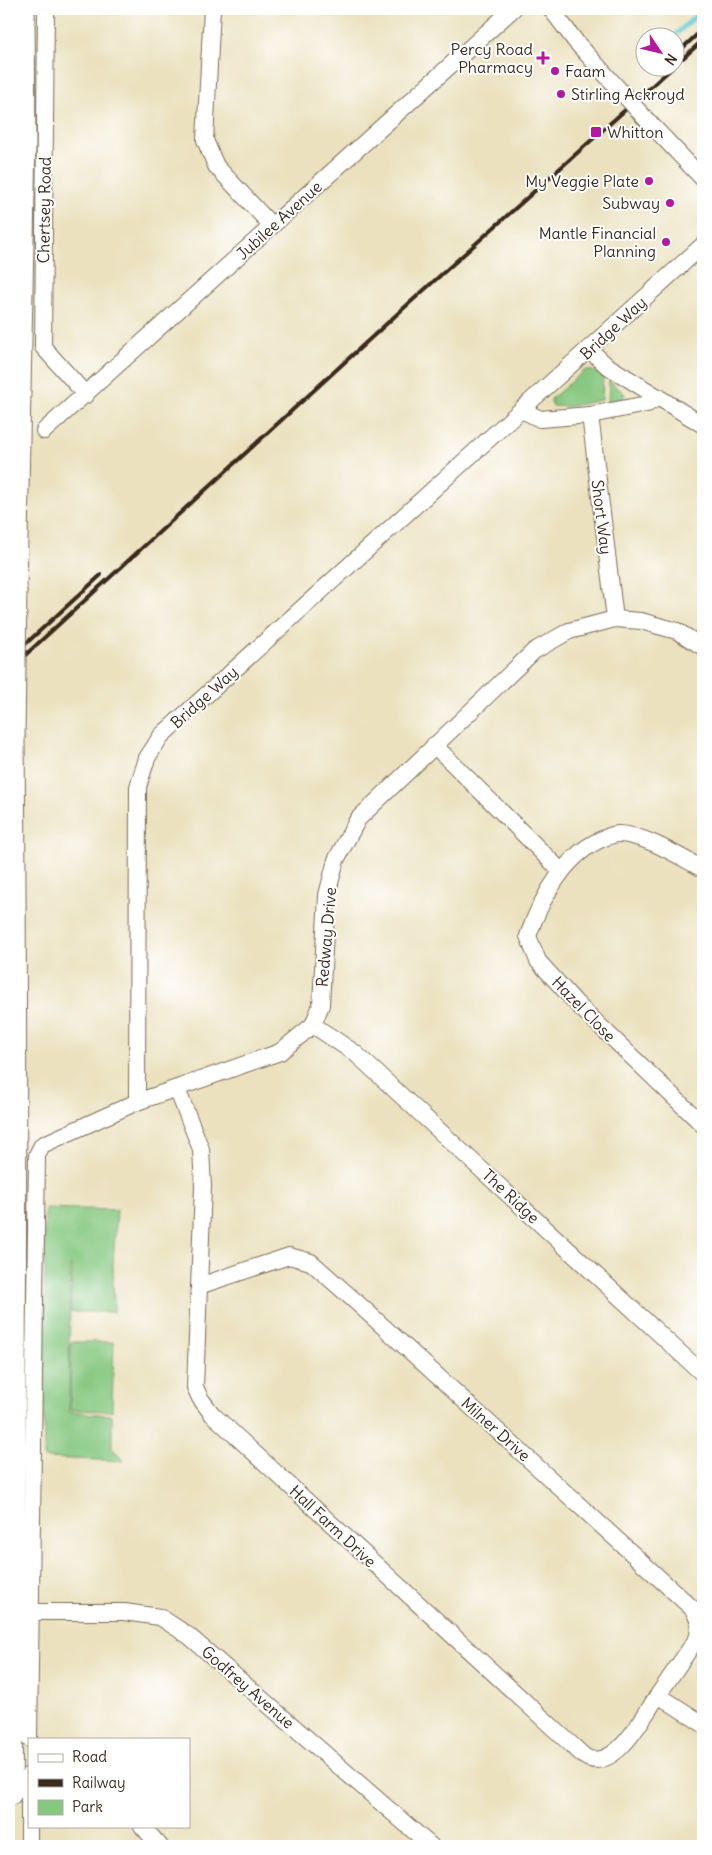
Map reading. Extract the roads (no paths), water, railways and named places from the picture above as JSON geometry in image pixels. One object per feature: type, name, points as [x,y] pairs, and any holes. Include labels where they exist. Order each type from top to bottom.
[{"type":"highway","name":"Chertsey Road","points":[[9,1793],[15,1146],[12,738],[24,142],[22,9]]},
{"type":"street","name":"Chertsey Road","points":[[46,9],[43,347],[86,395]]},
{"type":"street","points":[[212,9],[206,140],[216,166],[272,226]]},
{"type":"street","name":"Jubilee Avenue","points":[[44,431],[513,9]]},
{"type":"street","points":[[551,9],[576,42],[703,179]]},
{"type":"street","name":"Bridge Way","points":[[137,1102],[138,787],[147,758],[161,736],[590,350],[703,245]]},
{"type":"street","points":[[590,350],[606,365],[703,425]]},
{"type":"street","points":[[522,410],[540,419],[590,416],[647,404],[659,398]]},
{"type":"street","name":"Short Way","points":[[590,416],[614,619]]},
{"type":"street","name":"Redway Drive","points":[[313,1025],[321,1005],[327,894],[336,860],[358,819],[434,745],[534,652],[569,631],[614,619],[641,621],[677,632],[703,647]]},
{"type":"street","points":[[434,745],[561,871]]},
{"type":"street","name":"Hazel Close","points":[[703,869],[645,840],[617,834],[594,842],[561,871],[536,913],[528,936],[538,961],[576,1004],[703,1125]]},
{"type":"street","points":[[29,1738],[37,1155],[42,1145],[137,1102],[280,1052],[313,1025]]},
{"type":"street","name":"The Ridge","points":[[313,1025],[355,1053],[703,1374]]},
{"type":"street","name":"Hall Farm Drive","points":[[177,1089],[202,1149],[203,1187],[195,1387],[200,1398],[212,1414],[574,1747],[590,1759],[608,1758],[623,1745],[658,1695]]},
{"type":"street","name":"Milner Drive","points":[[199,1286],[289,1256],[311,1262],[347,1294],[693,1609],[699,1622],[698,1637],[658,1695]]},
{"type":"street","name":"Godfrey Avenue","points":[[31,1612],[124,1612],[160,1617],[189,1636],[431,1846]]},
{"type":"street","points":[[658,1695],[703,1724]]},
{"type":"street","points":[[29,1828],[29,1846]]},
{"type":"street","points":[[144,1828],[160,1846]]},
{"type":"waterway","points":[[683,28],[703,9]]},
{"type":"railway","points":[[684,47],[703,29]]},
{"type":"railway","points":[[684,57],[703,40]]},
{"type":"railway","points":[[9,670],[395,316],[661,78]]},
{"type":"railway","points":[[9,659],[101,575]]},
{"type":"place","name":"Percy Road Pharmacy","points":[[543,58]]},
{"type":"place","name":"Faam","points":[[555,71]]},
{"type":"place","name":"Stirling Ackroyd","points":[[561,94]]},
{"type":"place","name":"Whitton","points":[[596,132]]},
{"type":"place","name":"My Veggie Plate","points":[[649,181]]},
{"type":"place","name":"Subway","points":[[670,203]]},
{"type":"place","name":"Mantle Financial Planning","points":[[666,242]]}]
